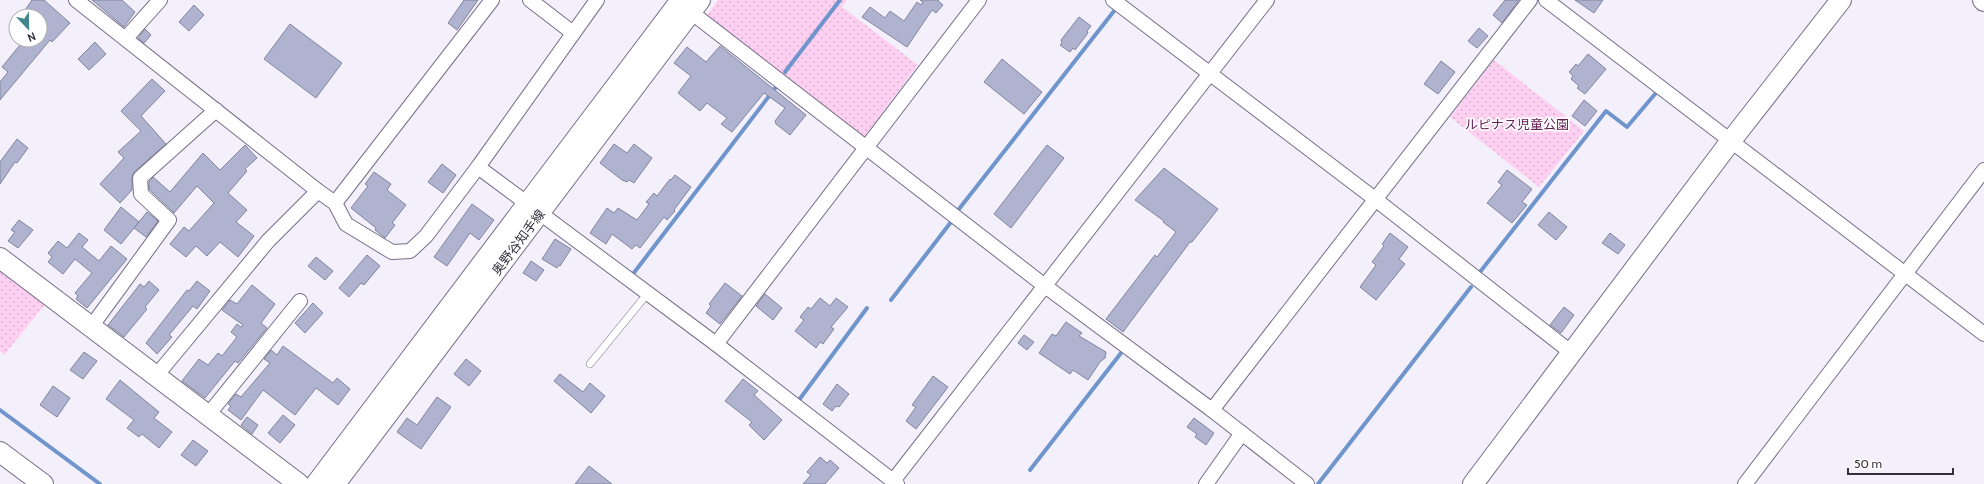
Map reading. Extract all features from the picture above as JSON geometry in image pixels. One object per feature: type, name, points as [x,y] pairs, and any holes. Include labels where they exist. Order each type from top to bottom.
[{"type":"street","points":[[76,0],[335,203],[346,224],[392,252],[410,251],[426,236],[478,167],[598,0]]},
{"type":"street","points":[[126,38],[160,0]]},
{"type":"street","points":[[335,203],[492,0]]},
{"type":"street","points":[[530,0],[573,33]]},
{"type":"street","points":[[716,344],[979,0]]},
{"type":"street","points":[[1113,0],[1375,199],[1572,353]]},
{"type":"street","points":[[478,167],[716,344],[895,483],[1045,286],[1267,0]]},
{"type":"street","points":[[1212,410],[1530,0]]},
{"type":"street","points":[[1546,0],[1730,142],[1984,334]]},
{"type":"street","points":[[1474,484],[1730,142],[1841,0]]},
{"type":"street","points":[[685,3],[1045,286],[1212,410],[1307,484]]},
{"type":"street","name":"奥野谷知手線","points":[[335,484],[533,209],[685,3]]},
{"type":"street","points":[[91,327],[169,220],[141,194],[140,178],[216,110]]},
{"type":"street","points":[[1745,484],[1984,170]]},
{"type":"street","points":[[156,376],[268,241],[318,191]]},
{"type":"street","name":"奥野谷知手線","points":[[316,484],[533,209]]},
{"type":"street","points":[[0,258],[299,484]]},
{"type":"street","points":[[208,415],[300,301]]},
{"type":"street","points":[[1206,484],[1242,433]]},
{"type":"street","points":[[0,452],[43,484]]},
{"type":"lane","points":[[590,364],[648,293]]},
{"type":"green space","points":[[718,0],[847,0],[842,7],[918,65],[864,137],[706,17]]},
{"type":"green space","name":"ルピナス児童公園","points":[[1494,60],[1584,131],[1539,187],[1450,117]]},
{"type":"green space","points":[[0,270],[47,302],[4,355],[0,351]]},
{"type":"building","points":[[32,0],[44,0],[70,23],[52,42],[50,40],[48,42],[48,8],[26,8]]},
{"type":"building","points":[[92,0],[122,0],[135,12],[124,27]]},
{"type":"building","points":[[464,0],[478,0],[457,30],[448,23]]},
{"type":"building","points":[[920,0],[939,0],[938,1],[943,5],[936,13],[932,10],[907,47],[862,17],[870,7],[885,18],[890,11],[904,21],[917,2],[921,5],[923,2]]},
{"type":"building","points":[[1505,0],[1519,0],[1502,23],[1493,15]]},
{"type":"building","points":[[1575,0],[1603,0],[1594,13]]},
{"type":"building","points":[[194,5],[204,15],[189,31],[179,22]]},
{"type":"building","points":[[1079,17],[1091,26],[1087,31],[1088,33],[1075,50],[1073,48],[1070,52],[1060,45],[1062,43],[1061,40]]},
{"type":"building","points":[[290,24],[342,63],[316,98],[264,59]]},
{"type":"building","points":[[1479,28],[1488,36],[1477,48],[1468,41]]},
{"type":"building","points":[[145,29],[151,35],[144,43],[138,38]]},
{"type":"building","points":[[95,42],[106,54],[89,70],[78,59]]},
{"type":"building","points":[[720,46],[806,115],[790,135],[776,124],[775,121],[785,108],[764,93],[732,132],[721,124],[727,118],[707,103],[700,111],[678,93],[691,76],[674,63],[687,47],[706,62]]},
{"type":"building","points":[[17,48],[43,48],[0,100],[0,82],[8,72],[2,67]]},
{"type":"building","points":[[1588,54],[1606,69],[1585,94],[1577,88],[1579,86],[1571,79],[1573,76],[1569,72],[1576,64],[1578,66]]},
{"type":"building","points":[[1002,59],[1042,92],[1024,114],[984,82]]},
{"type":"building","points":[[1441,61],[1455,72],[1438,94],[1424,84]]},
{"type":"building","points":[[152,79],[165,91],[141,116],[166,144],[134,172],[132,178],[132,190],[120,203],[100,184],[124,158],[118,152],[141,131],[121,111]]},
{"type":"building","points":[[1584,100],[1597,111],[1585,126],[1572,116]]},
{"type":"building","points":[[17,139],[28,148],[17,163],[15,162],[0,184],[0,162]]},
{"type":"building","points":[[614,144],[627,153],[634,144],[652,158],[634,183],[629,180],[627,182],[622,180],[600,163]]},
{"type":"building","points":[[245,145],[257,158],[245,169],[247,171],[228,193],[247,210],[236,222],[254,236],[238,257],[220,242],[207,256],[196,246],[186,257],[170,244],[184,227],[189,231],[214,203],[197,186],[174,213],[149,189],[149,182],[153,177],[170,192],[203,153],[220,170]]},
{"type":"building","points":[[1047,145],[1064,158],[1011,228],[994,214]]},
{"type":"building","points":[[442,164],[456,175],[443,193],[428,182]]},
{"type":"building","points":[[1164,168],[1218,209],[1192,242],[1190,242],[1123,332],[1106,319],[1155,255],[1157,257],[1176,232],[1163,222],[1164,221],[1135,200]]},
{"type":"building","points":[[1507,170],[1532,189],[1522,202],[1527,205],[1512,223],[1487,203],[1502,185],[1498,182]]},
{"type":"building","points":[[374,172],[391,184],[387,190],[406,205],[392,223],[395,225],[385,238],[375,230],[376,228],[351,208],[368,186],[365,184]]},
{"type":"building","points":[[675,175],[691,187],[674,210],[675,211],[667,220],[664,217],[640,248],[636,245],[632,249],[612,234],[606,244],[590,233],[607,208],[614,213],[618,208],[637,220],[649,204],[646,202],[654,193],[657,196]]},
{"type":"building","points":[[472,204],[494,220],[479,240],[470,233],[447,266],[434,257]]},
{"type":"building","points":[[121,207],[139,222],[121,244],[104,230]]},
{"type":"building","points":[[147,212],[158,221],[146,237],[134,228]]},
{"type":"building","points":[[1549,212],[1567,227],[1556,240],[1538,225]]},
{"type":"building","points":[[19,220],[33,230],[18,248],[8,241],[15,232],[11,230]]},
{"type":"building","points":[[79,233],[88,240],[82,247],[99,261],[111,246],[127,259],[87,308],[76,299],[78,296],[75,293],[92,273],[75,259],[63,274],[48,262],[52,257],[48,253],[58,241],[67,248]]},
{"type":"building","points":[[1390,233],[1408,247],[1399,259],[1405,264],[1376,300],[1360,287],[1376,265],[1372,262],[1384,246],[1382,244]]},
{"type":"building","points":[[1610,233],[1625,245],[1618,254],[1602,243]]},
{"type":"building","points":[[555,239],[571,249],[560,266],[559,265],[557,268],[542,259]]},
{"type":"building","points":[[367,255],[380,266],[364,285],[361,283],[349,297],[339,288]]},
{"type":"building","points":[[316,257],[333,271],[325,280],[308,266]]},
{"type":"building","points":[[531,261],[544,270],[536,281],[523,273]]},
{"type":"building","points":[[149,281],[159,290],[145,307],[147,309],[124,337],[108,325],[140,284],[144,287]]},
{"type":"building","points":[[197,281],[210,291],[197,309],[193,306],[169,335],[172,337],[157,354],[146,343],[187,290],[189,291]]},
{"type":"building","points":[[725,283],[742,296],[720,324],[706,313],[711,306],[709,304]]},
{"type":"building","points":[[252,285],[275,304],[261,323],[267,328],[238,363],[235,361],[205,398],[182,381],[199,359],[208,365],[218,353],[222,356],[237,337],[231,332],[237,324],[241,327],[243,325],[222,310],[230,300],[237,304]]},
{"type":"building","points":[[765,294],[782,308],[773,320],[756,306]]},
{"type":"building","points":[[820,298],[830,306],[836,298],[848,307],[831,327],[834,329],[823,344],[820,342],[816,348],[795,331],[804,320],[800,317],[808,307],[811,309]]},
{"type":"building","points":[[313,303],[323,313],[305,333],[295,323]]},
{"type":"building","points":[[1564,307],[1574,315],[1561,333],[1550,325]]},
{"type":"building","points":[[1066,322],[1082,333],[1079,336],[1106,352],[1105,358],[1100,362],[1088,380],[1073,370],[1070,374],[1039,353],[1052,334],[1056,336]]},
{"type":"building","points":[[1024,335],[1034,342],[1027,350],[1018,343]]},
{"type":"building","points":[[283,346],[333,383],[337,378],[350,389],[338,405],[316,388],[295,415],[263,390],[241,420],[228,410],[231,406],[228,404],[236,394],[241,397],[270,363],[264,359],[271,350],[277,355]]},
{"type":"building","points":[[84,352],[97,361],[83,379],[70,370]]},
{"type":"building","points":[[466,359],[481,371],[469,386],[454,374]]},
{"type":"building","points":[[560,374],[583,392],[590,383],[605,396],[591,413],[554,381]]},
{"type":"building","points":[[933,376],[948,387],[916,429],[906,421],[916,407],[912,405]]},
{"type":"building","points":[[743,379],[758,391],[754,395],[782,420],[764,440],[749,425],[752,422],[725,401]]},
{"type":"building","points":[[120,380],[159,412],[154,418],[172,432],[159,448],[142,434],[139,437],[127,428],[134,420],[106,399]]},
{"type":"building","points":[[837,384],[849,394],[839,407],[836,406],[832,411],[823,404]]},
{"type":"building","points":[[53,386],[70,398],[57,417],[40,405]]},
{"type":"building","points":[[437,397],[451,407],[421,449],[397,432],[407,418],[417,425]]},
{"type":"building","points":[[283,415],[295,425],[280,443],[268,433]]},
{"type":"building","points":[[247,417],[258,425],[252,434],[241,425]]},
{"type":"building","points":[[1194,418],[1214,433],[1206,445],[1195,437],[1197,434],[1187,427]]},
{"type":"building","points":[[193,440],[208,451],[196,466],[181,455]]},
{"type":"building","points":[[820,457],[827,463],[830,460],[839,468],[825,484],[803,484],[811,475],[807,472]]},
{"type":"building","points":[[589,466],[612,484],[575,484]]},
{"type":"waterway","points":[[785,72],[840,0]]},
{"type":"waterway","points":[[959,209],[1114,11]]},
{"type":"waterway","points":[[633,274],[776,87]]},
{"type":"waterway","points":[[1480,272],[1606,111],[1627,127],[1655,94]]},
{"type":"waterway","points":[[891,300],[951,222]]},
{"type":"waterway","points":[[1318,484],[1471,287]]},
{"type":"waterway","points":[[799,400],[867,308]]},
{"type":"waterway","points":[[1030,470],[1121,353]]},
{"type":"waterway","points":[[0,410],[100,484]]}]
